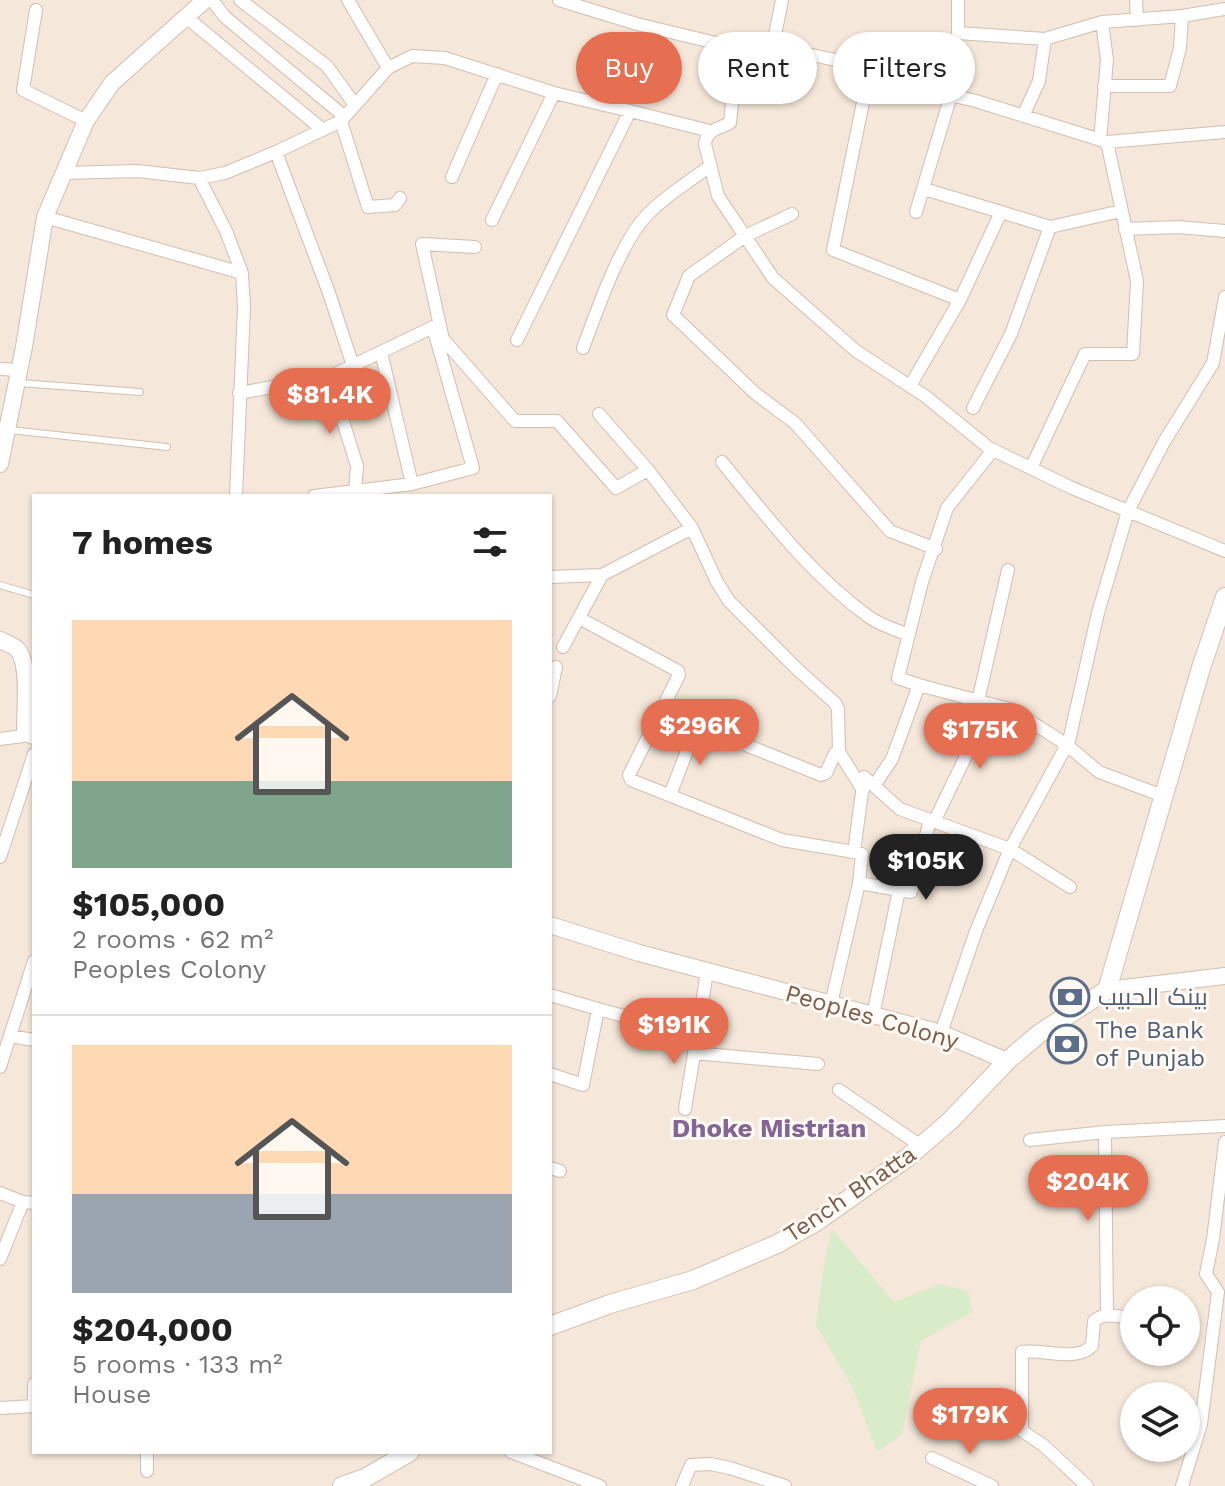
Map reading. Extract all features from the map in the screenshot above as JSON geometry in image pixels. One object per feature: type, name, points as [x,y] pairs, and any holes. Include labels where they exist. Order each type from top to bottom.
[{"type":"main road","points":[[1107,990],[1225,597]]},
{"type":"main road","name":"Tench Bhatta","points":[[552,1325],[610,1304],[693,1280],[777,1244],[856,1195],[921,1146],[950,1121],[1007,1061],[1040,1033],[1107,990]]},
{"type":"main road","points":[[342,1486],[370,1482],[407,1454]]},
{"type":"street","points":[[0,464],[45,217],[86,121],[112,83],[205,0]]},
{"type":"street","points":[[212,0],[225,17],[343,119],[368,207],[395,205],[400,198]]},
{"type":"street","points":[[240,0],[327,66],[355,105]]},
{"type":"street","points":[[348,0],[388,68]]},
{"type":"street","points":[[559,0],[698,39]]},
{"type":"street","points":[[776,32],[782,0]]},
{"type":"street","points":[[958,0],[958,33],[1045,39],[1102,22],[1182,16],[1225,9]]},
{"type":"street","points":[[1136,0],[1137,20]]},
{"type":"street","points":[[36,10],[23,90],[86,121]]},
{"type":"street","points":[[1104,86],[1170,86],[1180,48],[1182,16]]},
{"type":"street","points":[[186,17],[323,130]]},
{"type":"street","points":[[1031,468],[1085,354],[1133,354],[1137,281],[1104,141],[1107,60],[1102,22]]},
{"type":"street","points":[[1023,116],[1039,81],[1045,39]]},
{"type":"street","points":[[64,173],[138,171],[199,178],[225,173],[343,119],[388,68],[412,56],[445,58],[554,93],[710,131]]},
{"type":"street","points":[[452,177],[497,74]]},
{"type":"street","points":[[492,220],[554,93]]},
{"type":"street","points":[[975,102],[1104,141],[1225,132]]},
{"type":"street","points":[[732,104],[730,123],[710,131],[706,136],[710,166],[718,196],[773,278],[856,351],[910,386],[993,450],[1225,551]]},
{"type":"street","points":[[863,104],[833,250],[960,300]]},
{"type":"street","points":[[916,212],[948,104]]},
{"type":"street","points":[[517,340],[630,111]]},
{"type":"street","points":[[276,152],[353,366]]},
{"type":"street","points":[[583,348],[599,305],[629,242],[648,214],[710,166]]},
{"type":"street","points":[[199,178],[226,231],[242,273],[244,307],[236,494]]},
{"type":"street","points":[[924,189],[1050,227],[1121,211]]},
{"type":"street","points":[[910,386],[960,300],[1001,212]]},
{"type":"street","points":[[792,214],[745,236],[689,276],[673,315],[756,394],[795,423],[890,531],[936,549]]},
{"type":"street","points":[[45,217],[242,273]]},
{"type":"street","points":[[973,408],[1011,334],[1050,227]]},
{"type":"street","points":[[1125,229],[1178,227],[1225,231]]},
{"type":"street","points":[[443,338],[422,244],[475,247]]},
{"type":"street","points":[[941,1033],[976,931],[1010,849],[1067,745],[1098,613],[1128,511],[1164,442],[1213,363],[1225,297]]},
{"type":"street","points":[[239,393],[329,377],[433,327]]},
{"type":"street","points":[[433,327],[515,421],[557,421],[616,488],[648,470]]},
{"type":"street","points":[[334,494],[412,484],[473,468],[433,327]]},
{"type":"street","points":[[381,352],[412,484]]},
{"type":"street","points":[[0,369],[18,376]]},
{"type":"street","points":[[329,377],[357,466],[355,492]]},
{"type":"street","points":[[599,414],[648,470],[692,528],[729,601],[835,703],[838,709],[839,752],[868,788],[900,809],[1010,849],[1070,887]]},
{"type":"street","points":[[993,450],[947,508],[936,549],[922,582],[898,678],[1013,710],[1067,745],[1099,772],[1163,796]]},
{"type":"street","points":[[722,462],[800,555],[836,590],[871,619],[909,635]]},
{"type":"street","points":[[552,577],[602,575],[692,528]]},
{"type":"street","points":[[859,883],[911,892],[932,821],[985,702],[1008,570]]},
{"type":"street","points":[[563,647],[602,575]]},
{"type":"street","points":[[579,618],[678,671],[629,777],[782,840],[862,854],[859,883],[831,1004]]},
{"type":"street","points":[[0,640],[16,647],[22,655],[25,727],[26,733],[32,735]]},
{"type":"street","points":[[552,686],[556,667]]},
{"type":"street","points":[[854,852],[868,788],[892,759],[919,685]]},
{"type":"street","points":[[661,711],[821,775],[826,773],[835,753],[839,752]]},
{"type":"street","points":[[670,795],[697,725]]},
{"type":"street","points":[[0,739],[32,735]]},
{"type":"street","points":[[0,857],[32,760]]},
{"type":"street","points":[[873,1015],[899,890]]},
{"type":"street","name":"Peoples Colony","points":[[552,926],[707,971],[941,1033],[1007,1061]]},
{"type":"street","points":[[0,1067],[32,967]]},
{"type":"street","points":[[685,1109],[707,971]]},
{"type":"street","points":[[1107,990],[1225,976]]},
{"type":"street","points":[[552,996],[664,1027],[698,1030]]},
{"type":"street","points":[[552,1075],[583,1085],[598,1009]]},
{"type":"street","points":[[10,1036],[32,1040]]},
{"type":"street","points":[[694,1053],[818,1064]]},
{"type":"street","points":[[839,1090],[921,1146]]},
{"type":"street","points":[[1030,1140],[1105,1132],[1225,1126]]},
{"type":"street","points":[[1105,1132],[1107,1314]]},
{"type":"street","points":[[1182,1486],[1201,1424],[1219,1338],[1218,1292],[1206,1274],[1225,1142]]},
{"type":"street","points":[[0,1193],[29,1203],[0,1259]]},
{"type":"street","points":[[1087,1486],[1043,1445],[1022,1431],[1021,1356],[1026,1351],[1067,1354],[1087,1351],[1092,1346],[1094,1321],[1107,1314],[1120,1316]]},
{"type":"street","points":[[0,1408],[32,1406]]},
{"type":"street","points":[[147,1454],[147,1471]]},
{"type":"street","points":[[516,1454],[600,1486]]},
{"type":"street","points":[[932,1458],[992,1486]]},
{"type":"street","points":[[682,1486],[691,1465],[710,1464],[785,1486]]},
{"type":"lane","points":[[18,376],[140,392]]},
{"type":"lane","points":[[7,430],[167,447]]},
{"type":"lane","points":[[0,585],[32,594]]},
{"type":"shaded area","points":[[0,0],[1225,0],[1225,1486],[0,1486]]},
{"type":"green space","points":[[832,1229],[894,1302],[940,1284],[968,1291],[972,1312],[921,1341],[902,1434],[877,1452],[853,1388],[816,1325]]},
{"type":"place","name":"بينک الحبيب","points":[[1070,997]]},
{"type":"place","name":"The Bank of Punjab","points":[[1067,1044]]},
{"type":"district","name":"Dhoke Mistrian","points":[[769,1128]]}]
